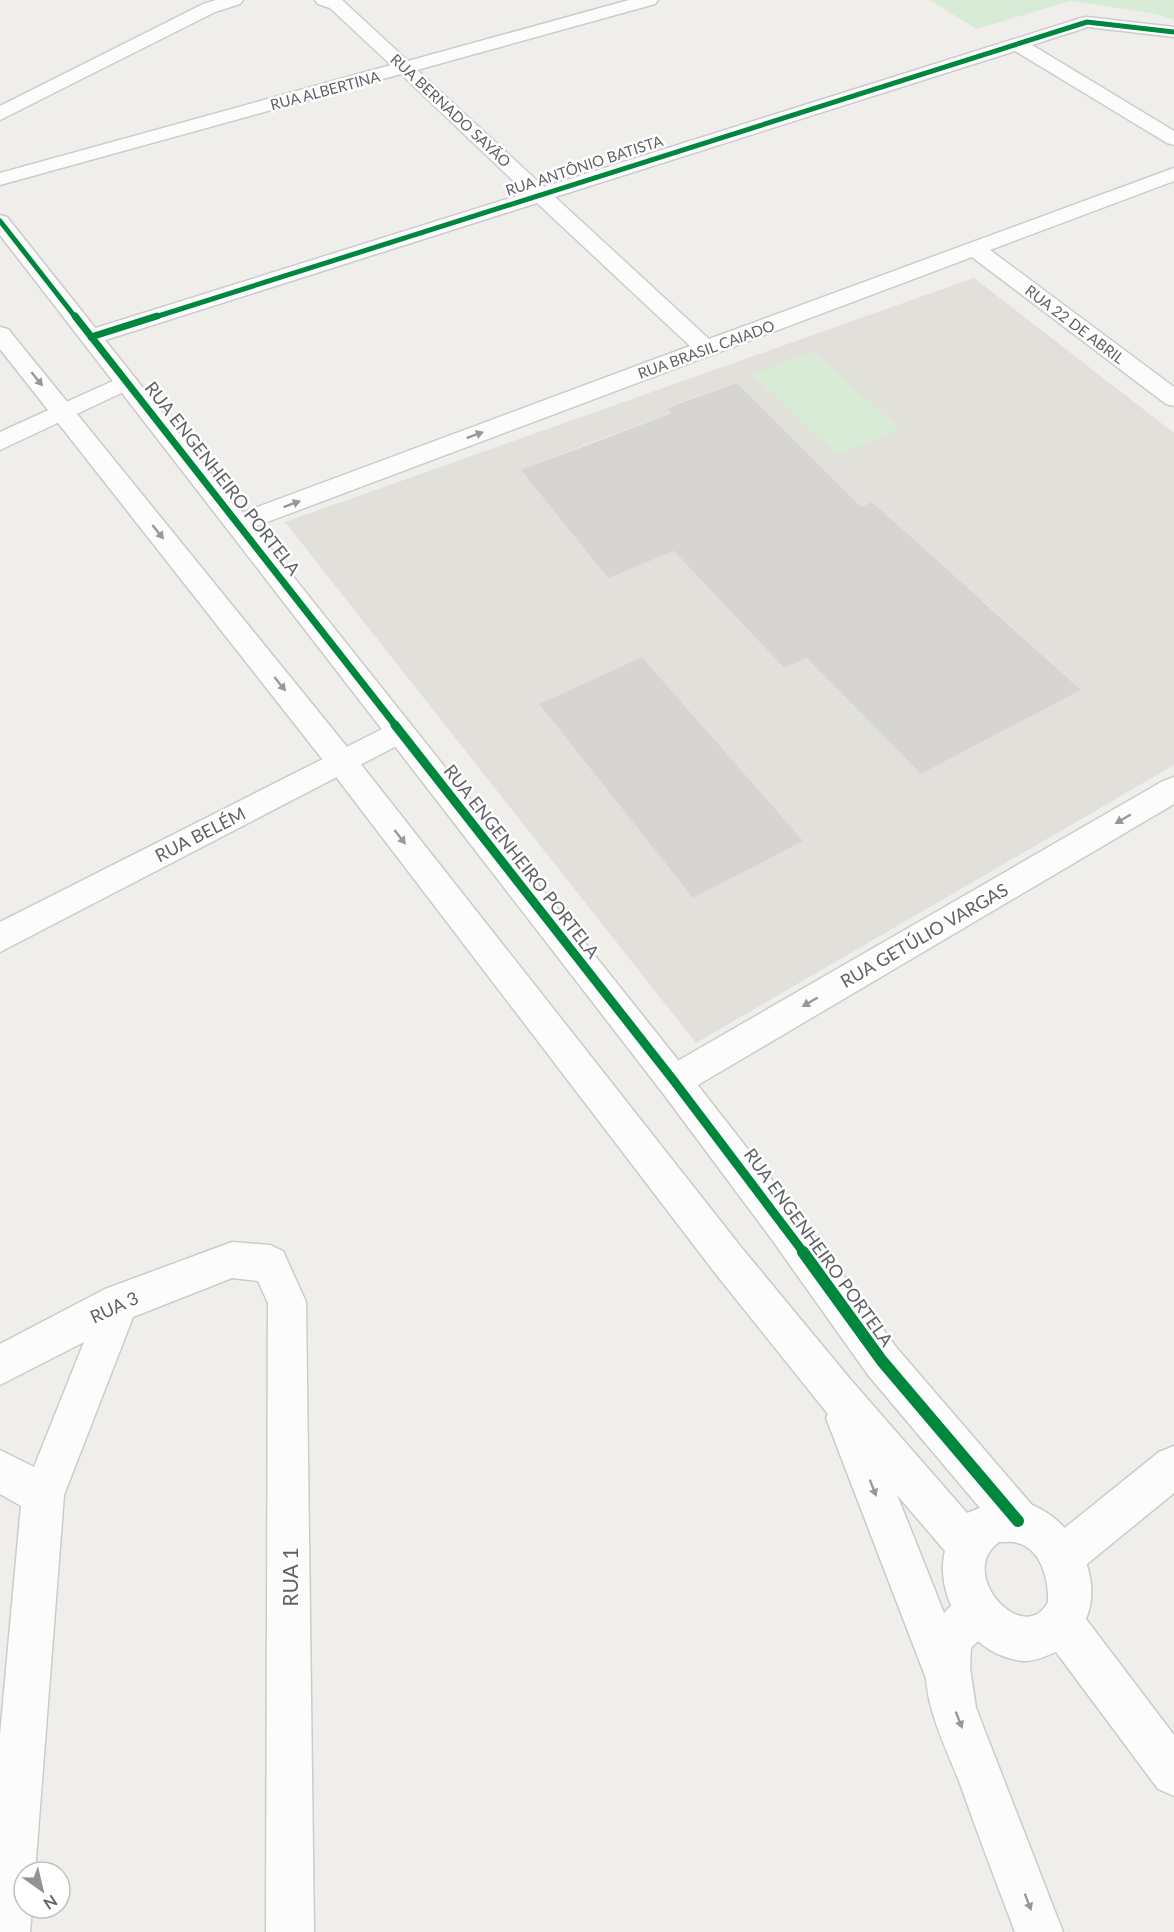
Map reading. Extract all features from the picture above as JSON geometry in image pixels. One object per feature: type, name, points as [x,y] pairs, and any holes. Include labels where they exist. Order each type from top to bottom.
[{"type":"street","points":[[0,114],[209,8],[234,0]]},
{"type":"street","name":"RUA BERNADO SAYÃO","points":[[324,0],[336,4],[405,67],[706,349]]},
{"type":"street","name":"RUA ALBERTINA","points":[[0,179],[649,0]]},
{"type":"street","name":"RUA ANTÔNIO BATISTA","points":[[91,337],[1087,22],[1174,32]]},
{"type":"street","points":[[1017,44],[1174,139]]},
{"type":"street","name":"RUA BRASIL CAIADO","points":[[237,524],[1174,174]]},
{"type":"street","name":"RUA ENGENHEIRO PORTELA","points":[[0,221],[674,1081],[783,1224],[882,1361],[1017,1521]]},
{"type":"street","name":"RUA 22 DE ABRIL","points":[[975,249],[1174,399]]},
{"type":"street","points":[[0,333],[341,761],[728,1260],[837,1394],[968,1546]]},
{"type":"street","points":[[0,442],[126,382]]},
{"type":"street","name":"RUA BELÉM","points":[[0,938],[400,731]]},
{"type":"street","name":"RUA GETÚLIO VARGAS","points":[[674,1081],[1174,789]]},
{"type":"street","name":"RUA 3","points":[[0,1365],[119,1303],[232,1260]]},
{"type":"street","name":"RUA 1","points":[[232,1260],[270,1264],[287,1302],[290,1932]]},
{"type":"street","points":[[6,1932],[43,1495],[119,1303]]},
{"type":"street","points":[[837,1394],[948,1678],[954,1708],[1039,1932]]},
{"type":"street","points":[[1061,1558],[1174,1467]]},
{"type":"street","points":[[0,1471],[43,1495]]},
{"type":"street","points":[[997,1521],[1017,1521],[1037,1531],[1055,1548],[1067,1569],[1071,1591],[1068,1613],[1056,1630],[1038,1640],[1017,1639],[996,1629],[978,1611],[966,1589],[964,1578],[963,1566],[968,1546],[980,1530],[997,1521]]},
{"type":"street","points":[[948,1678],[948,1648],[957,1630],[978,1611]]},
{"type":"street","points":[[1061,1622],[1174,1773]]},
{"type":"shaded area","points":[[974,278],[1174,433],[1174,765],[696,1043],[285,522]],"holes":[[[737,383],[831,478],[690,545],[608,577],[522,470],[672,413],[668,407]],[[872,502],[962,585],[784,668],[700,578]],[[983,601],[1081,690],[921,774],[827,678]],[[642,657],[802,841],[693,898],[539,704]]]},
{"type":"green space","points":[[930,0],[1174,0],[1174,20],[1157,14],[1071,1],[976,29]]},
{"type":"green space","points":[[813,352],[900,429],[837,455],[752,374]]},
{"type":"building","points":[[737,383],[861,507],[872,502],[1081,690],[921,774],[807,658],[784,668],[674,551],[608,578],[521,470],[672,413],[667,408]]},
{"type":"building","points":[[642,657],[803,841],[693,898],[539,704]]},
{"type":"cycle path","points":[[91,337],[1087,22],[1174,32]]},
{"type":"cycle path","points":[[0,221],[674,1081],[783,1224],[882,1361],[1018,1521]]}]
